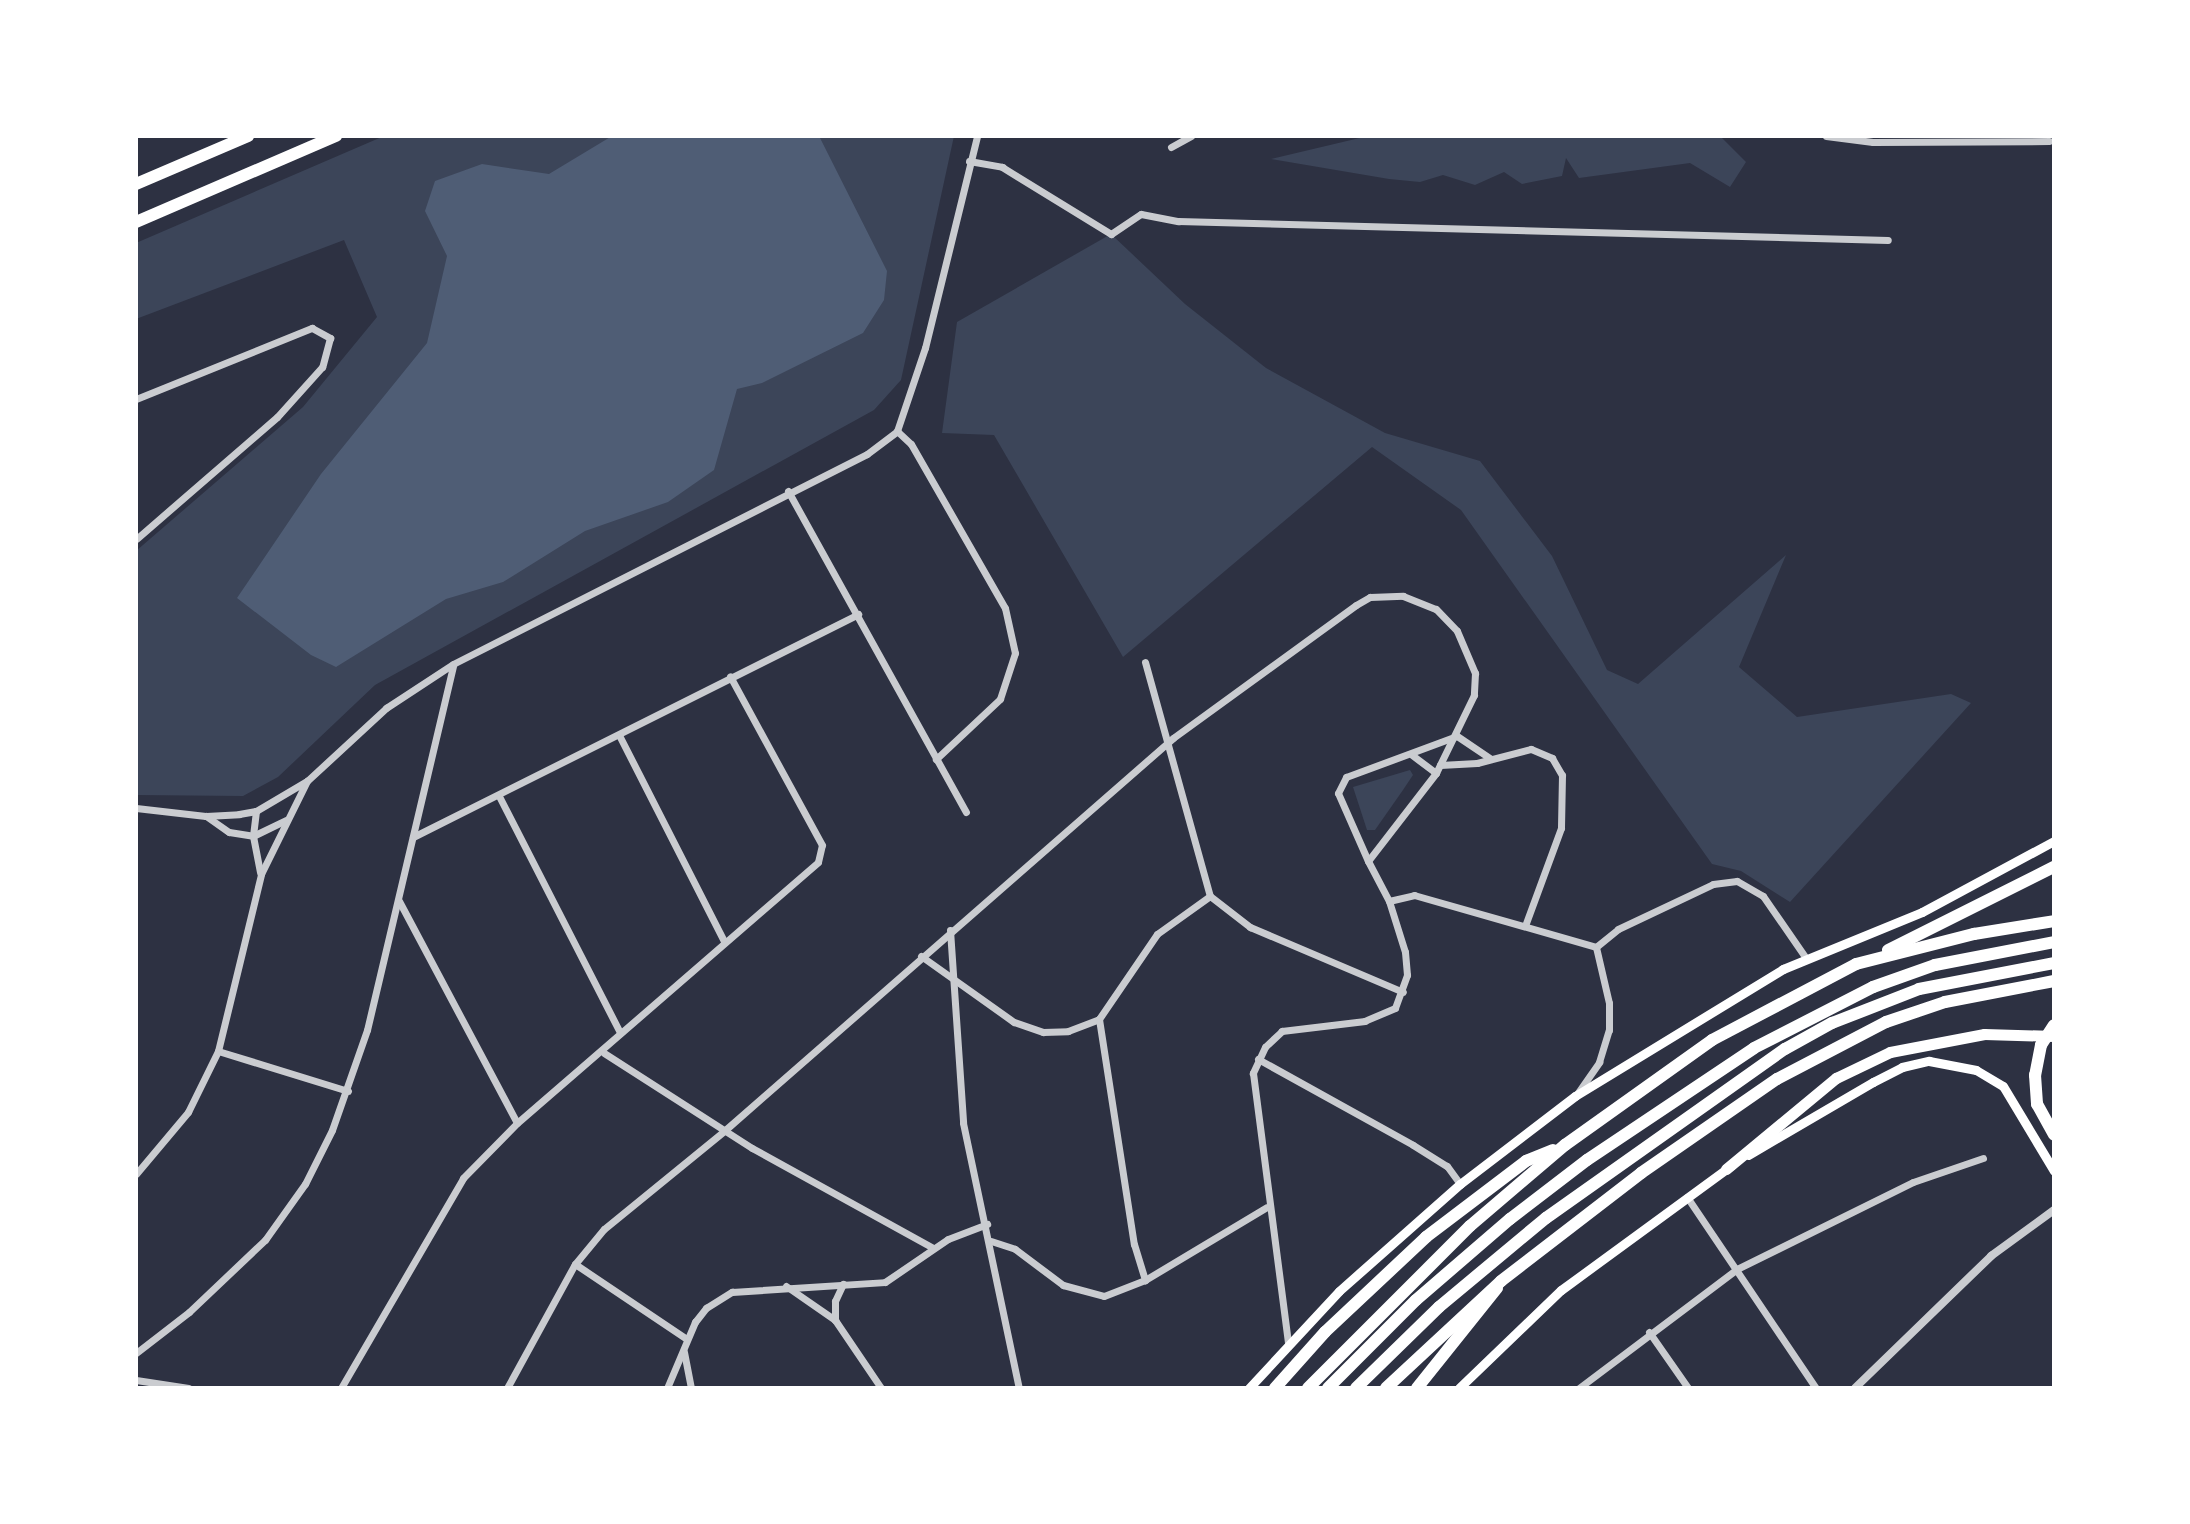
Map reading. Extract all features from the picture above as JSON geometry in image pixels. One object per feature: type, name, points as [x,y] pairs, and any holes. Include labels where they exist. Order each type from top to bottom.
[{"type":"highway","points":[[136,184],[248,136]]},
{"type":"highway","points":[[136,222],[336,136]]},
{"type":"highway","points":[[1308,1388],[1409,1282],[1565,1145],[1712,1040],[1856,964],[2054,867]]},
{"type":"highway","points":[[1856,964],[1974,934],[2054,921]]},
{"type":"highway","points":[[1328,1388],[1416,1300],[1510,1219],[1587,1160],[1754,1048],[1817,1012],[1935,965],[2054,942]]},
{"type":"highway","points":[[1356,1388],[1439,1307],[1546,1218],[1785,1049],[1832,1023],[1919,989],[2054,963]]},
{"type":"highway","points":[[1386,1388],[1501,1281],[1665,1156],[1834,1046],[1945,1002],[2054,981]]},
{"type":"highway","points":[[2054,1025],[2041,1045],[2035,1075],[2037,1104],[2054,1135]]},
{"type":"highway","points":[[1726,1169],[1836,1078],[1916,1043],[1984,1034],[2054,1036]]},
{"type":"highway","points":[[1275,1388],[1426,1237],[1526,1161],[1565,1145]]},
{"type":"highway","points":[[1417,1388],[1490,1303],[1501,1281]]},
{"type":"main road","points":[[1249,1388],[1288,1343],[1460,1184],[1575,1096],[1695,1020],[1806,958],[1936,905],[2054,841]]},
{"type":"main road","points":[[1459,1388],[1561,1290],[1687,1197],[1726,1169],[1902,1067],[1929,1061],[1976,1070],[2003,1086],[2054,1171]]},
{"type":"street","points":[[136,809],[206,816],[256,811],[307,781],[386,708],[453,664],[788,491],[867,454],[897,431],[925,348],[977,136]]},
{"type":"street","points":[[1171,147],[1191,136]]},
{"type":"street","points":[[1826,136],[1873,142],[1914,138],[2049,141]]},
{"type":"street","points":[[969,161],[1002,167],[1111,234],[1141,214],[1194,221],[1888,240]]},
{"type":"street","points":[[136,399],[312,328],[330,338],[322,367],[277,417],[136,539]]},
{"type":"street","points":[[897,431],[911,444],[1005,608],[1015,653],[1000,699],[936,759]]},
{"type":"street","points":[[788,491],[966,812]]},
{"type":"street","points":[[511,1386],[575,1264],[604,1229],[724,1131],[1166,744],[1356,605],[1387,594],[1436,609],[1468,649],[1475,673],[1474,695],[1457,736],[1438,769],[1368,861]]},
{"type":"street","points":[[413,837],[500,798],[730,676],[858,614]]},
{"type":"street","points":[[1145,662],[1210,896],[1250,927],[1403,992]]},
{"type":"street","points":[[136,1353],[199,1303],[265,1240],[305,1184],[348,1091],[399,901],[453,664]]},
{"type":"street","points":[[341,1388],[444,1204],[517,1123],[604,1053],[620,1033],[724,941],[813,869],[822,845],[730,676]]},
{"type":"street","points":[[1288,1343],[1267,1207],[1254,1094],[1258,1059],[1282,1031],[1383,1016],[1403,992],[1407,963],[1389,901],[1342,807],[1340,785],[1355,771],[1412,755],[1457,736]]},
{"type":"street","points":[[1457,736],[1490,758]]},
{"type":"street","points":[[620,737],[724,941]]},
{"type":"street","points":[[1412,755],[1438,769],[1531,749],[1552,758],[1562,775],[1561,828],[1525,926]]},
{"type":"street","points":[[136,1174],[188,1112],[218,1051],[261,874],[307,781]]},
{"type":"street","points":[[500,798],[620,1033]]},
{"type":"street","points":[[256,811],[253,836],[261,874]]},
{"type":"street","points":[[206,816],[229,832],[253,836],[286,820]]},
{"type":"street","points":[[1596,947],[1618,929],[1730,880],[1747,884],[1763,896],[1806,958]]},
{"type":"street","points":[[1389,901],[1414,895],[1596,947]]},
{"type":"street","points":[[921,956],[1014,1022],[1043,1032],[1068,1031],[1099,1019],[1157,934],[1210,896]]},
{"type":"street","points":[[399,901],[517,1123]]},
{"type":"street","points":[[950,930],[957,982],[963,1123],[991,1241],[1019,1388]]},
{"type":"street","points":[[1575,1096],[1599,1062],[1609,1030],[1609,1003],[1596,947]]},
{"type":"street","points":[[1099,1019],[1134,1244],[1145,1280]]},
{"type":"street","points":[[218,1051],[348,1091]]},
{"type":"street","points":[[604,1053],[724,1131],[933,1248]]},
{"type":"street","points":[[1258,1059],[1447,1166],[1460,1184]]},
{"type":"street","points":[[1579,1388],[1649,1332],[1737,1269],[1902,1187],[1983,1158]]},
{"type":"street","points":[[1687,1197],[1816,1388]]},
{"type":"street","points":[[991,1241],[1008,1245],[1083,1294],[1113,1295],[1145,1280],[1267,1207]]},
{"type":"street","points":[[1855,1388],[1991,1256],[2054,1210]]},
{"type":"street","points":[[667,1388],[685,1338],[706,1308],[732,1292],[895,1279],[933,1248],[987,1224]]},
{"type":"street","points":[[575,1264],[685,1338]]},
{"type":"street","points":[[835,1320],[835,1301],[843,1284]]},
{"type":"street","points":[[786,1286],[835,1320],[881,1388]]},
{"type":"street","points":[[1649,1332],[1688,1388]]},
{"type":"street","points":[[683,1350],[691,1388]]},
{"type":"street","points":[[136,1380],[188,1388]]},
{"type":"shaded area","points":[[384,136],[954,136],[901,380],[874,410],[375,685],[278,777],[243,796],[136,795],[136,551],[303,407],[377,317],[344,240],[136,319],[136,243]]},
{"type":"shaded area","points":[[612,136],[819,136],[887,271],[884,300],[863,333],[762,383],[737,389],[714,470],[668,502],[585,531],[503,582],[446,599],[336,667],[311,655],[237,598],[321,474],[427,343],[447,256],[425,211],[435,181],[482,164],[549,174]]},
{"type":"shaded area","points":[[1368,136],[1720,136],[1746,162],[1730,187],[1690,163],[1579,178],[1566,158],[1562,176],[1522,184],[1504,172],[1475,185],[1443,175],[1420,182],[1271,159]]},
{"type":"shaded area","points":[[1111,234],[1185,304],[1266,368],[1385,433],[1480,461],[1552,556],[1607,670],[1638,684],[1786,555],[1739,667],[1797,717],[1951,694],[1971,703],[1790,902],[1741,871],[1712,864],[1461,510],[1372,447],[1123,657],[994,435],[942,433],[957,322]]},
{"type":"shaded area","points":[[1410,770],[1413,775],[1375,830],[1367,830],[1353,787]]}]
